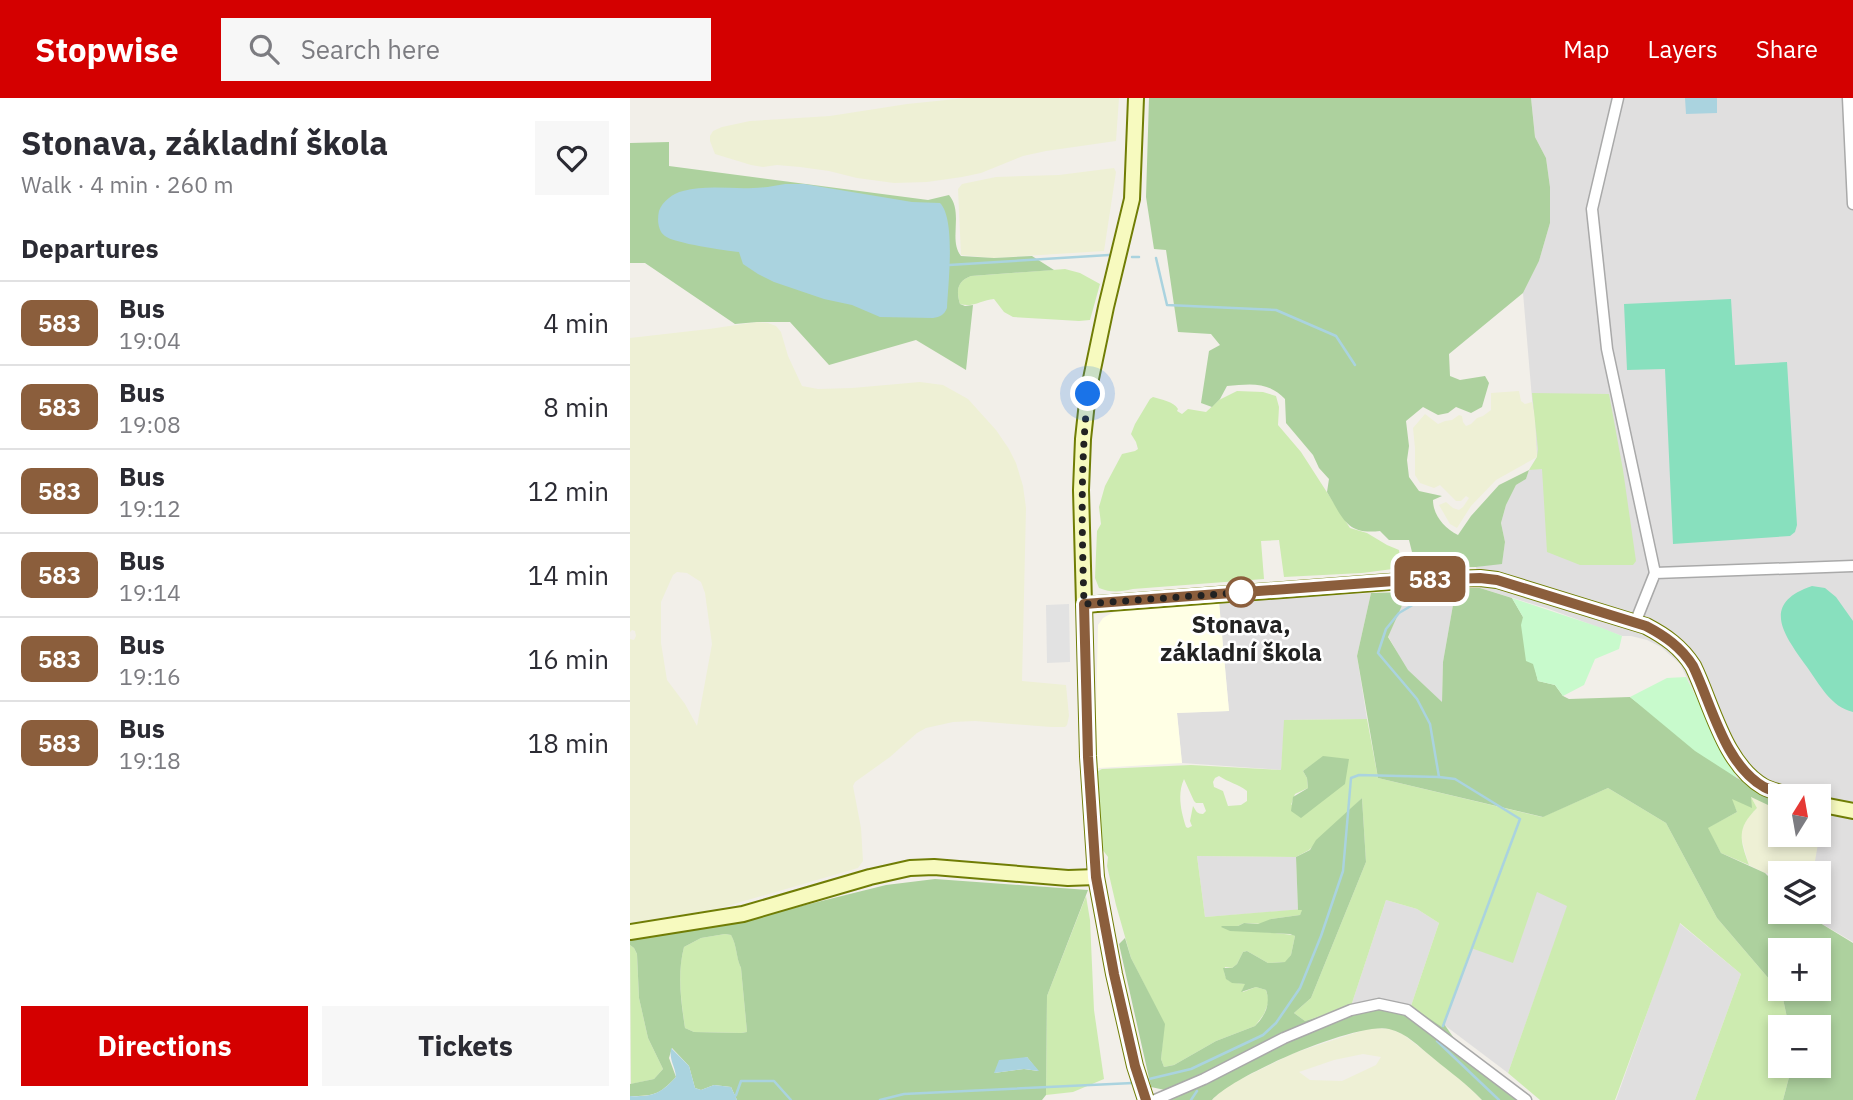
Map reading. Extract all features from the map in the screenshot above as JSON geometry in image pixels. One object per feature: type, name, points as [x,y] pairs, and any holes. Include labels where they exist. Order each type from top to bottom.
[{"type":"street","points":[[1136,98],[1132,199],[1091,381],[1083,439],[1081,490],[1088,757],[1096,877],[1114,974],[1135,1066],[1146,1100]]},
{"type":"street","points":[[1618,98],[1592,209],[1607,349],[1655,573],[1635,623]]},
{"type":"street","points":[[1848,98],[1853,204]]},
{"type":"street","points":[[1655,573],[1853,566]]},
{"type":"street","points":[[1084,604],[1415,580],[1497,580],[1646,626],[1668,638],[1687,656],[1703,687],[1728,749],[1744,772],[1768,789]]},
{"type":"street","points":[[1831,807],[1853,811]]},
{"type":"street","points":[[630,932],[743,914],[909,868],[934,867],[1068,878],[1096,877]]},
{"type":"street","points":[[1155,1100],[1204,1079],[1284,1038],[1351,1010],[1379,1004],[1407,1010],[1526,1100]]},
{"type":"shaded area","points":[[966,98],[1119,98],[1116,141],[1023,156],[981,173],[962,177],[894,183],[800,167],[751,165],[715,154],[710,141],[713,131],[750,121],[830,116]]},
{"type":"shaded area","points":[[1531,98],[1853,98],[1853,942],[1822,924],[1831,924],[1831,861],[1808,861],[1814,847],[1831,847],[1831,784],[1768,784],[1768,800],[1737,778],[1680,664],[1661,647],[1647,640],[1622,636],[1549,609],[1480,588],[1476,567],[1502,563],[1505,542],[1501,523],[1506,505],[1516,485],[1526,479],[1537,457],[1523,293],[1539,261],[1550,223],[1550,187],[1546,158],[1535,137]]},
{"type":"shaded area","points":[[1114,168],[1116,172],[1104,251],[993,258],[961,255],[958,189],[962,184],[996,177],[1059,175]]},
{"type":"shaded area","points":[[757,322],[776,326],[781,332],[788,356],[802,386],[818,389],[852,388],[920,382],[943,385],[968,399],[1009,449],[1023,486],[1026,508],[1022,681],[1066,685],[1069,716],[1065,727],[975,721],[953,722],[926,728],[853,786],[861,828],[863,861],[858,868],[717,909],[630,923],[630,639],[634,640],[636,636],[635,631],[630,632],[630,338]],"holes":[[[677,572],[687,573],[701,582],[705,593],[712,644],[697,726],[667,680],[661,643],[661,602],[673,575]]]},
{"type":"shaded area","points":[[1519,391],[1521,401],[1525,404],[1532,402],[1537,457],[1496,480],[1471,506],[1457,528],[1450,524],[1439,505],[1446,502],[1459,510],[1469,498],[1466,496],[1461,501],[1456,501],[1440,485],[1434,488],[1420,483],[1415,475],[1413,428],[1425,414],[1438,424],[1459,415],[1466,426],[1491,410],[1491,393]]},
{"type":"shaded area","points":[[1438,588],[1453,605],[1443,662],[1442,703],[1407,670],[1388,636],[1408,592]]},
{"type":"shaded area","points":[[1371,593],[1357,656],[1367,719],[1285,720],[1281,770],[1182,763],[1177,713],[1229,711],[1219,602]]},
{"type":"shaded area","points":[[1219,602],[1229,711],[1177,713],[1182,763],[1098,768],[1098,625],[1103,618],[1128,608]]},
{"type":"shaded area","points":[[1069,604],[1070,662],[1047,663],[1046,605]]},
{"type":"shaded area","points":[[1751,797],[1768,804],[1768,847],[1817,847],[1815,861],[1768,861],[1768,873],[1749,865],[1740,833],[1747,818],[1757,808]]},
{"type":"shaded area","points":[[1197,856],[1296,857],[1298,910],[1205,917]]},
{"type":"shaded area","points":[[1537,891],[1568,905],[1508,1073],[1443,1024],[1471,948]]},
{"type":"shaded area","points":[[1386,900],[1417,909],[1439,923],[1411,1006],[1378,998],[1351,1006]]},
{"type":"shaded area","points":[[1679,923],[1741,974],[1695,1100],[1616,1100]]},
{"type":"shaded area","points":[[1370,1028],[1391,1029],[1404,1035],[1459,1078],[1482,1100],[1212,1100],[1225,1087],[1294,1053]],"holes":[[[1363,1054],[1381,1057],[1376,1065],[1342,1081],[1310,1080],[1299,1072]]]},
{"type":"green space","points":[[1149,98],[1531,98],[1535,137],[1546,158],[1550,187],[1550,223],[1539,261],[1523,293],[1449,354],[1450,376],[1460,380],[1485,376],[1489,383],[1482,407],[1471,413],[1456,407],[1448,413],[1438,415],[1423,407],[1406,421],[1409,477],[1419,491],[1442,496],[1433,500],[1437,516],[1448,529],[1458,535],[1499,485],[1529,470],[1526,479],[1516,485],[1506,505],[1501,523],[1505,542],[1502,564],[1416,568],[1409,540],[1389,540],[1380,531],[1360,530],[1347,523],[1327,492],[1329,479],[1286,423],[1285,399],[1272,389],[1251,384],[1227,386],[1212,407],[1201,403],[1209,351],[1220,345],[1211,334],[1178,332],[1166,250],[1154,249],[1146,197]]},
{"type":"green space","points":[[669,142],[669,166],[928,200],[949,195],[955,210],[957,250],[961,256],[1032,256],[1054,270],[971,276],[960,284],[960,304],[973,305],[966,370],[916,340],[829,365],[790,322],[735,324],[645,263],[630,263],[630,143]]},
{"type":"green space","points":[[1065,269],[1080,273],[1100,284],[1090,320],[1013,317],[1004,312],[994,299],[960,304],[959,287],[971,276]]},
{"type":"green space","points":[[1731,299],[1735,365],[1787,362],[1797,525],[1790,536],[1673,544],[1665,369],[1627,370],[1624,304]]},
{"type":"green space","points":[[1237,391],[1263,392],[1276,396],[1279,407],[1278,425],[1301,452],[1350,528],[1367,533],[1399,550],[1401,567],[1362,573],[1284,577],[1279,540],[1261,541],[1264,579],[1120,591],[1099,588],[1095,578],[1097,531],[1101,524],[1099,507],[1105,486],[1122,454],[1138,449],[1131,434],[1150,399],[1153,397],[1170,402],[1182,414],[1188,409],[1206,412],[1219,400]]},
{"type":"green space","points":[[1532,393],[1609,394],[1636,561],[1633,565],[1580,565],[1547,552],[1542,469],[1529,470],[1537,457],[1538,449]]},
{"type":"green space","points":[[1812,586],[1825,588],[1836,597],[1853,621],[1853,712],[1838,705],[1827,694],[1791,644],[1781,622],[1781,611],[1786,602],[1796,593]]},
{"type":"green space","points":[[1438,588],[1480,588],[1512,598],[1523,617],[1538,681],[1555,685],[1563,696],[1569,699],[1630,697],[1737,778],[1768,795],[1768,805],[1751,797],[1752,808],[1732,799],[1737,812],[1708,828],[1721,853],[1768,876],[1768,924],[1822,924],[1853,943],[1853,1100],[1783,1100],[1789,1078],[1831,1078],[1831,1015],[1786,1015],[1783,1001],[1831,1001],[1831,938],[1768,938],[1768,978],[1717,918],[1666,823],[1608,788],[1543,817],[1378,778],[1357,656],[1371,593],[1408,592],[1388,637],[1408,670],[1442,702],[1443,662],[1453,605]]},
{"type":"green space","points":[[1512,598],[1622,636],[1619,649],[1595,659],[1584,685],[1563,696],[1555,685],[1538,681],[1533,664],[1526,661],[1521,625],[1523,617]]},
{"type":"green space","points":[[1686,677],[1737,778],[1695,751],[1630,697],[1667,678]]},
{"type":"green space","points":[[1367,719],[1378,778],[1542,817],[1608,788],[1666,823],[1717,918],[1768,978],[1768,1001],[1783,1001],[1786,1015],[1768,1015],[1768,1078],[1789,1078],[1783,1100],[1695,1100],[1741,974],[1680,923],[1615,1100],[1540,1100],[1508,1073],[1567,906],[1537,892],[1513,963],[1471,948],[1442,1028],[1411,1006],[1439,923],[1417,909],[1386,900],[1351,1006],[1305,1021],[1294,1013],[1311,998],[1366,862],[1362,798],[1309,850],[1296,857],[1197,856],[1205,917],[1303,909],[1300,915],[1271,919],[1264,924],[1222,926],[1293,935],[1291,955],[1286,962],[1268,963],[1247,951],[1243,952],[1232,968],[1225,967],[1227,979],[1246,984],[1243,992],[1256,987],[1266,990],[1269,1001],[1264,1014],[1255,1026],[1216,1041],[1174,1065],[1164,1067],[1161,1059],[1164,1024],[1131,958],[1107,866],[1108,857],[1102,849],[1098,771],[1191,765],[1281,770],[1284,720]],"holes":[[[1323,757],[1348,760],[1291,805],[1295,794],[1308,788],[1303,771]],[[1219,776],[1247,791],[1247,801],[1241,805],[1228,806],[1223,791],[1214,787],[1213,782]],[[1184,779],[1194,801],[1203,803],[1206,811],[1199,813],[1193,806],[1190,821],[1192,826],[1188,828],[1180,797]]]},
{"type":"green space","points":[[1323,756],[1349,759],[1345,784],[1301,818],[1291,811],[1293,797],[1308,788],[1303,771]]},
{"type":"green space","points":[[1751,797],[1757,808],[1746,822],[1742,835],[1749,865],[1721,853],[1707,828],[1737,812],[1731,799]]},
{"type":"green space","points":[[1362,798],[1366,862],[1311,998],[1294,1013],[1305,1021],[1378,998],[1411,1006],[1442,1027],[1444,1024],[1475,1068],[1509,1082],[1527,1100],[1482,1100],[1402,1034],[1389,1029],[1373,1029],[1296,1052],[1244,1077],[1212,1100],[1166,1100],[1165,1090],[1151,1087],[1119,944],[1125,938],[1131,958],[1165,1024],[1161,1059],[1164,1067],[1174,1065],[1216,1041],[1255,1026],[1266,1009],[1266,990],[1256,987],[1241,992],[1245,984],[1232,983],[1226,979],[1223,968],[1232,968],[1243,952],[1247,951],[1268,963],[1285,962],[1291,955],[1295,936],[1230,931],[1221,927],[1244,923],[1258,924],[1271,919],[1300,915],[1302,910],[1298,910],[1296,857],[1310,850],[1316,840]]},
{"type":"green space","points":[[935,879],[1088,890],[1047,996],[1046,1095],[1042,1100],[737,1100],[731,1087],[714,1085],[701,1090],[695,1088],[689,1066],[672,1048],[669,1058],[676,1077],[656,1093],[630,1096],[630,1084],[654,1079],[663,1069],[648,1038],[639,998],[637,954],[630,945],[630,939],[733,923],[886,885]],"holes":[[[731,935],[733,939],[741,968],[747,1032],[694,1032],[685,1028],[682,1008],[680,977],[684,947],[701,938]],[[1027,1057],[1038,1071],[1024,1069],[994,1073]]]},
{"type":"green space","points":[[1086,896],[1090,920],[1094,1010],[1104,1079],[1073,1092],[1046,1095],[1047,996]]},
{"type":"green space","points":[[731,935],[733,939],[741,968],[747,1032],[694,1032],[685,1028],[682,1007],[680,977],[684,947],[701,938]]},
{"type":"green space","points":[[630,945],[637,954],[639,998],[648,1038],[663,1069],[654,1079],[631,1084]]},
{"type":"water","points":[[1685,98],[1717,98],[1717,113],[1686,114]]},
{"type":"water","points":[[804,184],[912,202],[940,203],[945,211],[950,237],[945,312],[933,318],[880,317],[852,305],[824,299],[774,282],[743,264],[739,252],[670,239],[659,228],[660,208],[668,198],[679,192],[700,188],[757,188]]},
{"type":"water","points":[[671,1048],[689,1066],[695,1088],[701,1090],[714,1085],[731,1087],[737,1100],[630,1100],[630,1096],[656,1093],[676,1077]]},
{"type":"water","points":[[1027,1057],[1039,1071],[1024,1069],[994,1073],[999,1060]]},
{"type":"waterway","points":[[949,265],[1109,255]]},
{"type":"waterway","points":[[1132,257],[1139,257]]},
{"type":"waterway","points":[[1156,258],[1167,305],[1276,310],[1336,336],[1355,365]]},
{"type":"waterway","points":[[1149,1079],[1191,1069],[1263,1035],[1276,1023],[1300,988],[1343,871],[1351,778],[1359,775],[1439,777],[1430,724],[1417,699],[1378,653],[1386,629],[1399,613],[1421,600],[1460,597]]},
{"type":"waterway","points":[[1439,777],[1455,779],[1520,819],[1443,1026]]},
{"type":"waterway","points":[[1437,1041],[1499,1100]]},
{"type":"waterway","points":[[731,1100],[741,1081],[774,1081],[791,1100]]},
{"type":"waterway","points":[[880,1100],[904,1094],[1133,1083]]},
{"type":"waterway","points":[[1191,1100],[1197,1091]]},
{"type":"bus line","name":"583","points":[[1146,1100],[1135,1066],[1114,974],[1096,877],[1088,757],[1084,604],[1394,581],[1480,578],[1497,580],[1646,626],[1668,638],[1687,656],[1693,666],[1728,749],[1744,772],[1768,789]]},
{"type":"place","name":"Stonava, základní škola","points":[[1241,592]]},
{"type":"route","points":[[1088,394],[1081,490],[1084,604],[1248,592],[1241,592]]}]
